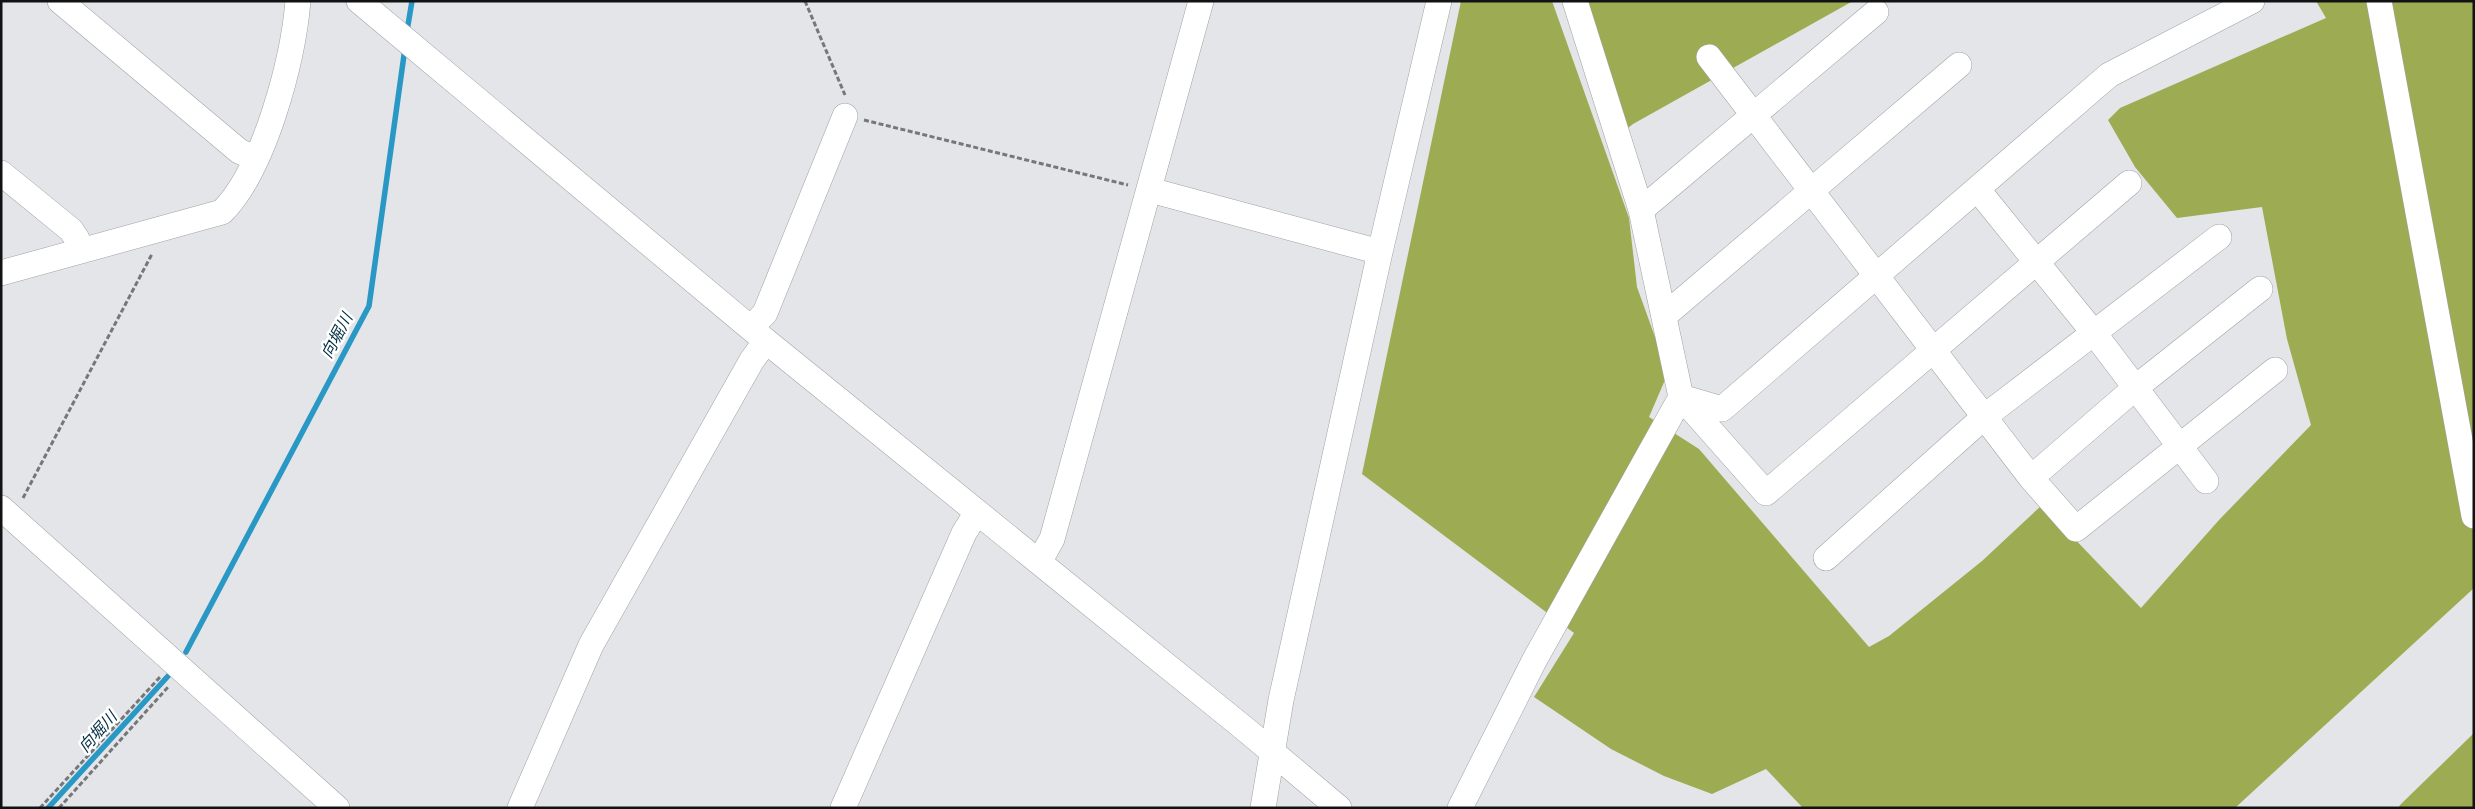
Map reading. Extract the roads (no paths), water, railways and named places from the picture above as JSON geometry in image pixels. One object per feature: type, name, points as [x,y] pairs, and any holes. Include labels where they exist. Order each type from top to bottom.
[{"type":"street","points":[[60,1],[239,151],[256,159]]},
{"type":"street","points":[[1,273],[222,212],[234,200],[266,140],[296,30],[298,1]]},
{"type":"street","points":[[359,1],[759,335],[1339,808]]},
{"type":"street","points":[[1039,562],[1052,539],[1201,1]]},
{"type":"street","points":[[1263,808],[1281,700],[1380,252],[1439,1]]},
{"type":"street","points":[[1575,1],[1641,210],[1681,397],[1766,492],[2129,184]]},
{"type":"street","points":[[1681,397],[1722,409],[2109,75],[2252,1]]},
{"type":"street","points":[[2379,1],[2474,516]]},
{"type":"street","points":[[1641,210],[1876,12]]},
{"type":"street","points":[[1709,57],[2031,478],[2076,529],[2274,370]]},
{"type":"street","points":[[1664,316],[1959,65]]},
{"type":"street","points":[[520,808],[591,645],[752,360],[765,313],[845,116]]},
{"type":"street","points":[[1,173],[71,230],[78,239],[80,251]]},
{"type":"street","points":[[1150,190],[1380,252]]},
{"type":"street","points":[[1978,190],[2094,333],[2206,481]]},
{"type":"street","points":[[1826,558],[1984,417],[2219,237]]},
{"type":"street","points":[[2031,478],[2135,388],[2260,289]]},
{"type":"street","points":[[1460,808],[1534,661],[1681,397]]},
{"type":"street","points":[[843,808],[964,533],[977,512]]},
{"type":"street","points":[[7,513],[337,808]]},
{"type":"waterway","name":"向堀川","points":[[407,31],[412,1]]},
{"type":"waterway","name":"向堀川","points":[[186,652],[369,306],[405,48]]},
{"type":"waterway","name":"向堀川","points":[[48,808],[169,675]]}]
